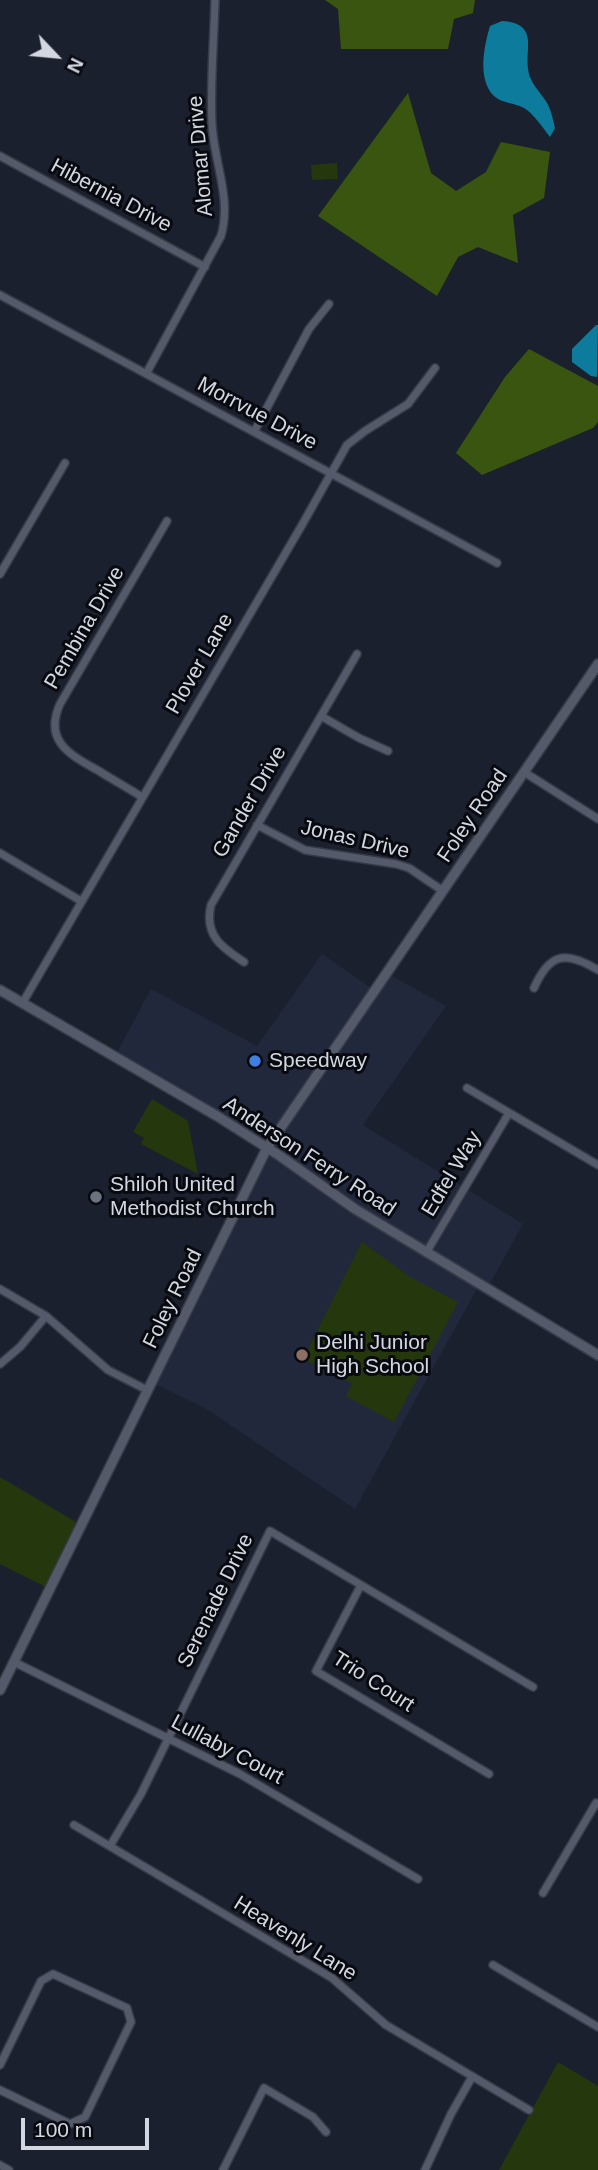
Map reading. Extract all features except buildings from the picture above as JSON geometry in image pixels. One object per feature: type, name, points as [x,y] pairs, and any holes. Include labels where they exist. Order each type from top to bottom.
[{"type":"street","name":"Alomar Drive","points":[[146,374],[221,236],[226,212],[212,122],[215,0]]},
{"type":"street","name":"Hibernia Drive","points":[[0,156],[205,267]]},
{"type":"street","name":"Morrvue Drive","points":[[0,295],[497,563]]},
{"type":"street","points":[[254,432],[309,329],[329,304]]},
{"type":"street","name":"Plover Lane","points":[[23,1002],[347,445],[408,404],[435,368]]},
{"type":"street","points":[[0,574],[65,463]]},
{"type":"street","name":"Pembina Drive","points":[[142,797],[65,749],[57,735],[55,719],[60,704],[167,522]]},
{"type":"street","name":"Gander Drive","points":[[244,962],[217,943],[210,928],[209,913],[214,899],[357,654]]},
{"type":"street","name":"Foley Road","points":[[0,1690],[267,1147],[598,664]]},
{"type":"street","points":[[321,716],[388,751]]},
{"type":"street","points":[[524,772],[598,819]]},
{"type":"street","name":"Jonas Drive","points":[[257,825],[305,850],[409,868],[443,891]]},
{"type":"street","points":[[0,853],[81,901]]},
{"type":"street","points":[[534,988],[548,964],[563,957],[575,957],[598,970]]},
{"type":"street","name":"Anderson Ferry Road","points":[[0,990],[267,1147],[355,1209],[598,1355]]},
{"type":"street","points":[[467,1088],[598,1165]]},
{"type":"street","name":"Edfel Way","points":[[426,1253],[509,1112]]},
{"type":"street","points":[[0,1289],[46,1316],[108,1370],[147,1390]]},
{"type":"street","points":[[0,1364],[20,1347],[46,1316]]},
{"type":"street","name":"Serenade Drive","points":[[110,1846],[141,1794],[270,1531],[533,1687]]},
{"type":"street","name":"Trio Court","points":[[361,1585],[316,1671],[489,1774]]},
{"type":"street","name":"Lullaby Court","points":[[13,1662],[253,1781],[418,1880]]},
{"type":"street","points":[[543,1893],[596,1803],[598,1804]]},
{"type":"street","name":"Heavenly Lane","points":[[74,1825],[331,1978],[386,2025],[529,2110]]},
{"type":"street","points":[[493,1965],[598,2027]]},
{"type":"street","points":[[0,2065],[41,1981],[53,1974],[127,2008],[131,2022],[85,2117],[70,2124],[0,2090]]},
{"type":"street","points":[[425,2170],[472,2077]]},
{"type":"street","points":[[223,2170],[264,2088],[313,2117],[326,2132]]},
{"type":"street","points":[[0,2165],[9,2170]]},
{"type":"shaded area","points":[[322,954],[374,990],[387,973],[446,1006],[363,1125],[523,1224],[487,1289],[479,1285],[355,1509],[205,1408],[151,1382],[267,1148],[115,1056],[151,989],[257,1046]]},
{"type":"green space","points":[[325,0],[475,0],[473,13],[454,19],[448,49],[341,49],[338,9]]},
{"type":"green space","points":[[408,93],[431,173],[456,191],[486,172],[501,142],[550,152],[544,198],[513,215],[518,263],[478,247],[458,257],[437,296],[318,216]]},
{"type":"green space","points":[[337,163],[338,179],[312,180],[311,165]]},
{"type":"green space","points":[[529,349],[598,386],[598,422],[593,428],[482,475],[456,453],[505,377]]},
{"type":"green space","points":[[152,1099],[188,1121],[198,1174],[141,1144],[144,1138],[133,1132]]},
{"type":"green space","points":[[362,1242],[410,1277],[458,1302],[394,1422],[346,1396],[352,1383],[303,1359]]},
{"type":"green space","points":[[0,1477],[81,1525],[50,1589],[0,1564]]},
{"type":"green space","points":[[558,2062],[598,2086],[598,2170],[499,2170]]},
{"type":"water","points":[[502,21],[515,23],[527,34],[528,69],[531,79],[547,103],[555,128],[550,137],[528,111],[494,96],[485,81],[483,62],[490,26]]},
{"type":"water","points":[[596,325],[597,377],[591,376],[572,362],[572,349]]},
{"type":"place","name":"Speedway","points":[[255,1061]]},
{"type":"place","name":"Shiloh United Methodist Church","points":[[96,1197]]},
{"type":"place","name":"Delhi Junior High School","points":[[302,1355]]}]
